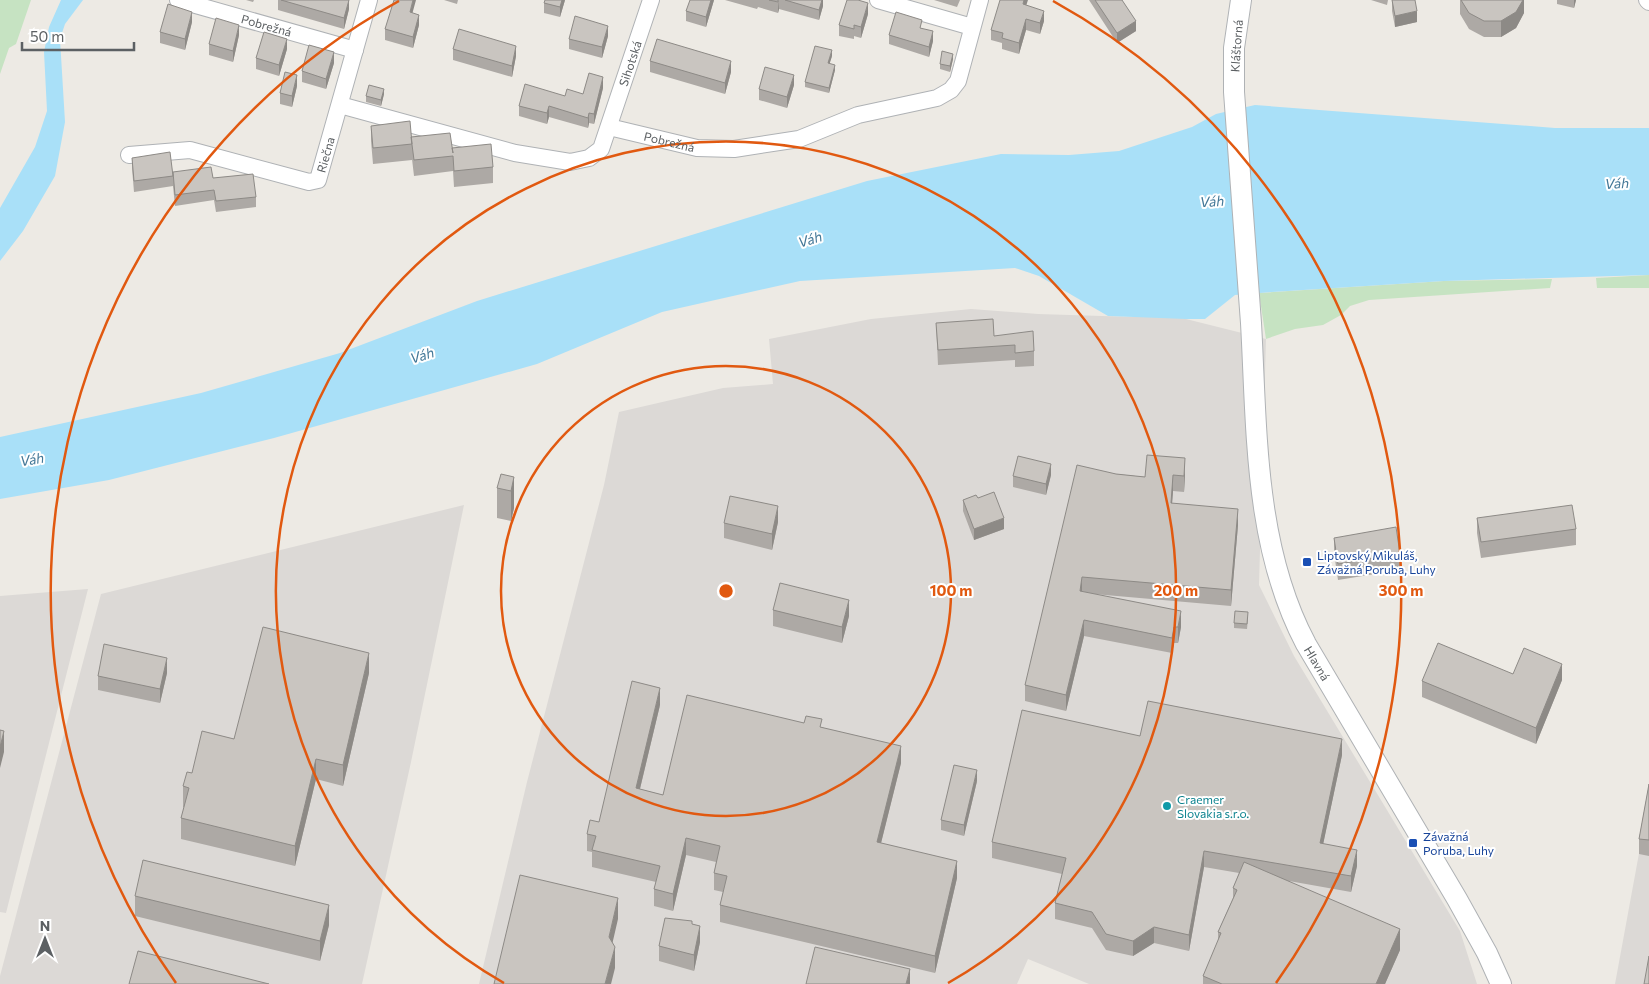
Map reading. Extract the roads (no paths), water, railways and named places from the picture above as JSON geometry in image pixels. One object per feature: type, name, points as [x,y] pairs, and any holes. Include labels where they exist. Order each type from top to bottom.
[{"type":"street","name":"Pobrežná","points":[[178,0],[355,50]]},
{"type":"street","name":"Riečna","points":[[128,155],[190,150],[309,182],[318,180],[369,0]]},
{"type":"street","name":"Sihotská","points":[[609,127],[651,0]]},
{"type":"street","points":[[878,0],[972,27]]},
{"type":"street","name":"Pobrežná","points":[[609,127],[706,150],[734,150],[798,139],[858,115],[937,98],[951,90],[958,81],[980,0]]},
{"type":"street","name":"Kláštorná","points":[[1241,0],[1234,48],[1234,92],[1250,303]]},
{"type":"street","points":[[340,105],[514,154],[570,162],[597,154],[601,150],[609,127]]},
{"type":"street","name":"Hlavná","points":[[1250,303],[1262,487],[1268,533],[1284,596],[1295,624],[1328,684],[1457,899],[1487,953],[1501,984]]},
{"type":"water","points":[[61,0],[83,0],[65,24],[60,39],[65,122],[55,176],[23,231],[0,261],[0,208],[35,147],[47,111],[44,52],[49,27]]},
{"type":"water","name":"Váh","points":[[1255,105],[1555,128],[1649,128],[1649,275],[1444,281],[1235,295],[1205,319],[1108,316],[1039,276],[1015,268],[800,281],[662,312],[537,364],[274,438],[109,480],[0,499],[0,437],[201,393],[340,353],[477,301],[867,181],[1001,154],[1069,155],[1119,151],[1192,127],[1216,114]]},
{"type":"place","name":"Liptovský Mikuláš, Závažná Poruba, Luhy","points":[[1307,562]]},
{"type":"place","name":"Craemer Slovakia s.r.o.","points":[[1167,806]]},
{"type":"place","name":"Závažná Poruba, Luhy","points":[[1413,843]]}]
